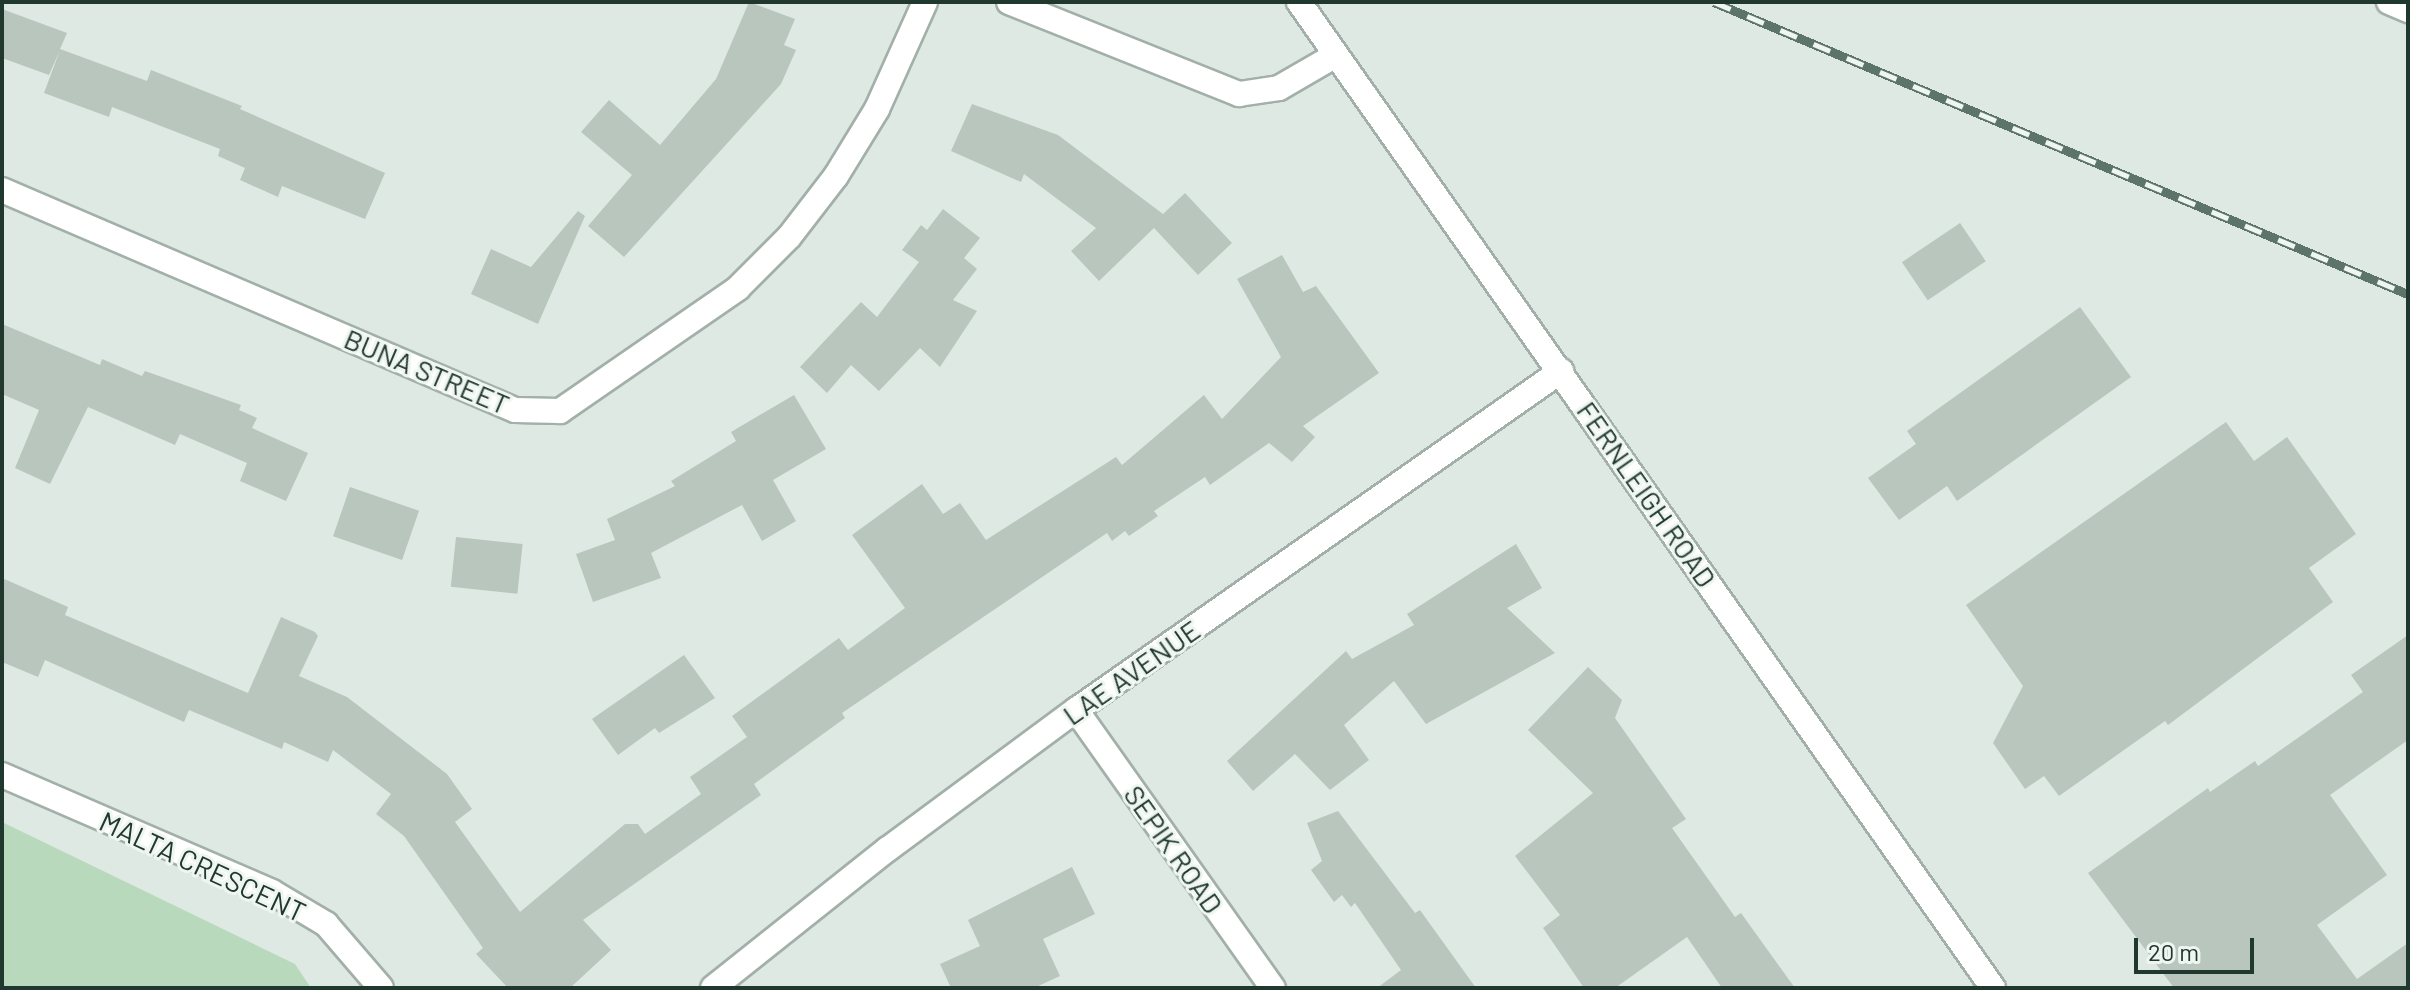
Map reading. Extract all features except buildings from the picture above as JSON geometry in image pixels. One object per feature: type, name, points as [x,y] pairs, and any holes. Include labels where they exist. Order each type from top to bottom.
[{"type":"street","name":"BUNA STREET","points":[[2,190],[515,410],[560,411],[738,288],[789,237],[836,176],[877,109],[925,2]]},
{"type":"street","points":[[1009,2],[1239,94],[1279,88],[1336,55]]},
{"type":"street","name":"FERNLEIGH ROAD","points":[[1299,2],[1993,988]]},
{"type":"street","points":[[2389,2],[2408,10]]},
{"type":"street","name":"LAE AVENUE","points":[[713,988],[862,868],[1076,710],[1561,371]]},
{"type":"street","name":"SEPIK ROAD","points":[[1076,710],[1273,988]]},
{"type":"street","name":"MALTA CRESCENT","points":[[2,775],[272,892],[326,924],[381,988]]},
{"type":"green space","points":[[2,822],[295,964],[311,988],[2,988]]},
{"type":"railway","points":[[1714,2],[2408,294]]}]
